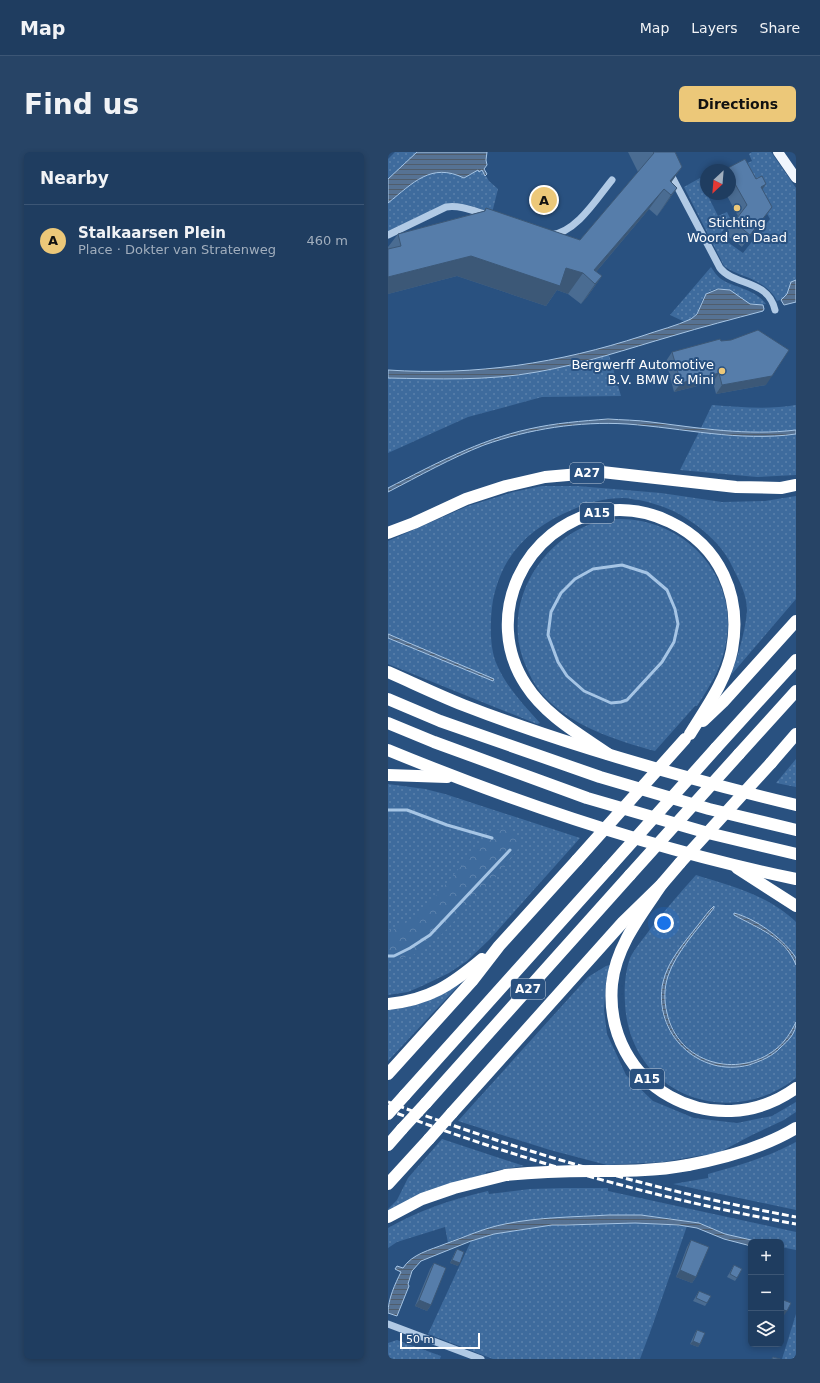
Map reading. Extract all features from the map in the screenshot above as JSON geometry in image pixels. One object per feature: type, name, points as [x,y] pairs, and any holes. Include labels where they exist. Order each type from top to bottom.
[{"type":"highway","name":"A27","points":[[388,534],[466,499],[506,486],[545,477],[602,472],[736,487],[781,488],[796,485]]},
{"type":"highway","name":"A15","points":[[608,754],[554,717],[542,707],[533,696],[518,673],[509,640],[508,624],[508,609],[512,591],[522,568],[531,555],[544,541],[564,526],[602,511],[620,510],[643,512],[665,519],[682,528],[700,541],[711,553],[728,586],[734,616],[732,650],[722,682],[688,737]]},
{"type":"highway","points":[[388,1074],[472,981],[499,946],[688,737],[723,702],[796,621]]},
{"type":"highway","name":"A27","points":[[388,1114],[796,660]]},
{"type":"highway","name":"A15","points":[[388,672],[463,705],[554,737],[708,783],[796,806]]},
{"type":"highway","name":"A27","points":[[388,1145],[796,690]]},
{"type":"highway","points":[[388,698],[440,721],[600,777],[709,809],[796,830]]},
{"type":"highway","points":[[388,723],[434,742],[587,798],[708,833],[796,854]]},
{"type":"highway","name":"A27","points":[[388,1184],[618,928],[662,884],[796,734]]},
{"type":"highway","points":[[388,750],[454,777],[618,833],[728,863],[796,879]]},
{"type":"highway","points":[[388,775],[454,777]]},
{"type":"highway","points":[[728,863],[796,906]]},
{"type":"highway","name":"A15","points":[[662,884],[631,930],[622,949],[614,972],[612,1001],[613,1016],[616,1032],[628,1057],[646,1078],[660,1090],[676,1100],[693,1107],[711,1111],[730,1112],[762,1106],[775,1102],[796,1088]]},
{"type":"highway","points":[[388,1004],[406,1002],[434,993],[464,974],[499,946]]},
{"type":"highway","points":[[388,1217],[422,1199],[454,1188],[506,1175],[561,1171],[666,1169],[688,1166],[744,1152],[796,1128]]},
{"type":"main road","points":[[778,152],[796,178]]},
{"type":"street","points":[[667,167],[721,270],[765,292],[772,299],[775,310]]},
{"type":"street","points":[[545,234],[558,234],[569,228],[581,218],[612,180]]},
{"type":"street","points":[[388,235],[446,207],[464,207],[497,218]]},
{"type":"street","points":[[388,1324],[481,1359]]},
{"type":"green space","points":[[395,152],[417,152],[388,179],[388,159]]},
{"type":"green space","points":[[752,152],[771,152],[796,188],[796,280],[791,282],[789,292],[786,296],[777,301],[771,293],[754,280],[731,271],[724,266],[684,187],[700,178],[700,200],[710,200],[718,216],[727,212],[731,220],[719,236],[743,253],[770,219],[740,166],[752,161],[749,154]]},
{"type":"green space","points":[[482,169],[489,181],[498,189],[492,213],[464,204],[446,204],[388,231],[388,203],[414,182],[423,177],[442,172],[464,178],[478,170],[479,172]]},
{"type":"green space","points":[[711,267],[721,279],[751,292],[766,304],[749,304],[724,289],[718,289],[712,290],[706,294],[697,313],[691,319],[685,322],[670,315]]},
{"type":"green space","points":[[609,355],[621,396],[542,397],[468,417],[388,453],[388,378],[465,378],[510,376],[560,368]]},
{"type":"green space","points":[[712,405],[764,408],[796,405],[796,430],[748,432],[701,428]]},
{"type":"green space","points":[[699,432],[758,437],[796,434],[796,475],[757,477],[680,470]]},
{"type":"green space","points":[[542,486],[577,486],[661,493],[722,502],[765,501],[796,496],[796,599],[731,675],[743,636],[747,605],[741,584],[730,561],[713,539],[696,525],[669,509],[628,498],[604,500],[586,504],[574,509],[545,524],[532,533],[521,543],[504,568],[493,600],[491,615],[491,642],[494,658],[511,689],[540,723],[537,724],[388,664],[388,638],[493,681],[494,679],[388,634],[388,541],[468,506],[513,492]]},
{"type":"green space","points":[[615,519],[639,521],[661,527],[681,538],[699,552],[713,570],[722,590],[727,613],[727,637],[725,647],[720,665],[712,682],[697,706],[695,706],[655,751],[609,737],[579,723],[553,705],[541,693],[532,679],[525,664],[519,643],[518,622],[521,602],[528,582],[539,564],[553,548],[569,535],[591,524]]},
{"type":"green space","points":[[796,759],[796,787],[776,783]]},
{"type":"green space","points":[[388,784],[425,789],[445,794],[580,838],[490,939],[467,961],[449,973],[422,986],[408,992],[388,995]]},
{"type":"green space","points":[[509,829],[524,841],[503,869],[442,934],[412,956],[388,961],[388,930],[393,930],[421,913],[492,830]]},
{"type":"green space","points":[[696,875],[749,892],[773,905],[796,922],[796,958],[785,943],[770,931],[736,913],[734,915],[776,940],[794,959],[796,964],[796,1022],[792,1030],[776,1049],[754,1061],[734,1065],[725,1065],[710,1061],[697,1055],[686,1046],[677,1035],[670,1022],[666,1008],[665,993],[670,969],[681,950],[714,908],[713,906],[704,916],[675,957],[665,975],[661,996],[662,1010],[666,1023],[680,1044],[691,1053],[703,1059],[732,1068],[744,1067],[762,1061],[778,1050],[796,1028],[796,1078],[769,1094],[741,1102],[713,1102],[686,1094],[663,1081],[644,1060],[631,1034],[625,1003],[626,975],[630,958],[656,921]]},
{"type":"green space","points":[[610,965],[606,983],[604,1010],[607,1034],[626,1075],[653,1101],[694,1118],[737,1123],[772,1116],[796,1102],[796,1112],[784,1120],[705,1160],[703,1155],[663,1162],[607,1165],[550,1150],[458,1121],[588,977]]},
{"type":"green space","points":[[458,984],[459,985],[388,1061],[388,1009],[416,1005],[433,998]]},
{"type":"green space","points":[[442,1139],[524,1166],[486,1172],[486,1176],[388,1212],[388,1209],[397,1200],[408,1178]]},
{"type":"green space","points":[[796,1142],[796,1210],[673,1184],[708,1178],[708,1174],[753,1161]]},
{"type":"green space","points":[[608,1188],[608,1191],[796,1232],[796,1250],[784,1248],[784,1239],[748,1239],[725,1234],[699,1223],[641,1215],[609,1215],[536,1219],[461,1237],[448,1243],[445,1227],[397,1242],[388,1248],[388,1228],[424,1210],[449,1201],[488,1191],[489,1194],[530,1189]]},
{"type":"green space","points":[[635,1223],[687,1226],[640,1359],[493,1359],[428,1334],[471,1241],[494,1234],[552,1225]]},
{"type":"green space","points":[[796,1314],[796,1359],[782,1359]]},
{"type":"green space","points":[[397,1340],[441,1356],[440,1359],[388,1359],[388,1343]]},
{"type":"shaded area","points":[[417,152],[487,152],[487,165],[484,169],[487,174],[485,176],[482,170],[479,172],[478,170],[464,178],[442,172],[432,174],[414,182],[388,203],[388,179]]},
{"type":"shaded area","points":[[796,280],[796,302],[784,305],[781,300],[787,294],[791,282]]},
{"type":"shaded area","points":[[718,289],[730,290],[750,304],[763,305],[764,309],[763,311],[695,329],[605,356],[537,372],[481,378],[388,378],[388,370],[453,371],[485,369],[580,354],[673,326],[691,319],[697,314],[706,294]]},
{"type":"shaded area","points":[[608,419],[646,421],[741,432],[778,432],[796,430],[796,434],[753,436],[711,434],[609,423],[554,427],[501,439],[484,445],[447,461],[388,492],[388,488],[457,454],[474,446],[510,434],[568,422]]},
{"type":"shaded area","points":[[388,634],[494,679],[493,681],[388,638]]},
{"type":"shaded area","points":[[714,906],[676,958],[668,976],[665,990],[665,1004],[673,1030],[683,1044],[696,1055],[711,1061],[727,1064],[744,1063],[761,1058],[776,1049],[788,1037],[796,1022],[795,1030],[787,1042],[766,1058],[749,1065],[730,1067],[713,1065],[697,1058],[683,1048],[672,1034],[665,1018],[661,1001],[663,982],[669,966],[683,945]]},
{"type":"shaded area","points":[[734,913],[759,924],[775,935],[794,955],[796,958],[796,965],[791,955],[778,940],[770,934],[734,915]]},
{"type":"shaded area","points":[[609,1215],[641,1215],[699,1223],[725,1234],[748,1239],[748,1245],[724,1239],[697,1228],[679,1225],[635,1223],[552,1225],[494,1234],[471,1241],[421,1261],[412,1271],[408,1284],[409,1286],[397,1316],[388,1313],[394,1287],[401,1272],[395,1269],[397,1266],[403,1268],[411,1259],[422,1253],[482,1230],[505,1224],[544,1219]]},
{"type":"building","points":[[653,152],[675,152],[682,167],[670,181],[677,188],[671,195],[664,189],[594,270],[602,276],[595,284],[583,273],[566,268],[560,286],[471,256],[388,277],[388,249],[401,246],[398,234],[485,211],[486,208],[580,240],[654,153]]},
{"type":"building","points":[[745,159],[756,179],[762,176],[766,184],[761,187],[772,207],[750,235],[734,222],[747,205],[736,186],[736,164]]},
{"type":"building","name":"Bergwerff Automotive B.V. BMW & Mini","points":[[758,330],[789,350],[772,376],[722,385],[719,373],[681,383],[672,352],[720,339],[721,341],[731,340]]},
{"type":"building","points":[[691,1240],[709,1247],[696,1277],[680,1270]]},
{"type":"building","points":[[457,1249],[464,1252],[460,1263],[452,1260]]},
{"type":"building","points":[[434,1263],[446,1268],[431,1305],[419,1300]]},
{"type":"building","points":[[734,1265],[742,1269],[737,1278],[730,1274]]},
{"type":"building","points":[[699,1291],[711,1296],[707,1303],[696,1298]]},
{"type":"building","points":[[784,1300],[791,1303],[787,1311],[784,1310]]},
{"type":"building","points":[[697,1330],[705,1333],[700,1344],[693,1341]]},
{"type":"waterway","points":[[622,565],[647,573],[667,590],[675,609],[678,624],[674,642],[662,662],[627,700],[611,703],[584,691],[567,676],[558,662],[548,635],[551,612],[561,593],[575,579],[593,569],[622,565]]},
{"type":"waterway","points":[[388,810],[407,810],[447,825],[492,838]]},
{"type":"waterway","points":[[388,956],[394,956],[430,935],[510,850]]},
{"type":"railway","points":[[388,1102],[539,1154],[692,1195],[796,1217]]},
{"type":"railway","points":[[388,1110],[488,1145],[589,1176],[692,1203],[796,1224]]},
{"type":"place","name":"Stalkaarsen Plein","points":[[544,200]]},
{"type":"place","name":"Stichting Woord en Daad","points":[[737,208]]},
{"type":"place","name":"Bergwerff Automotive B.V. BMW & Mini","points":[[722,371]]}]
